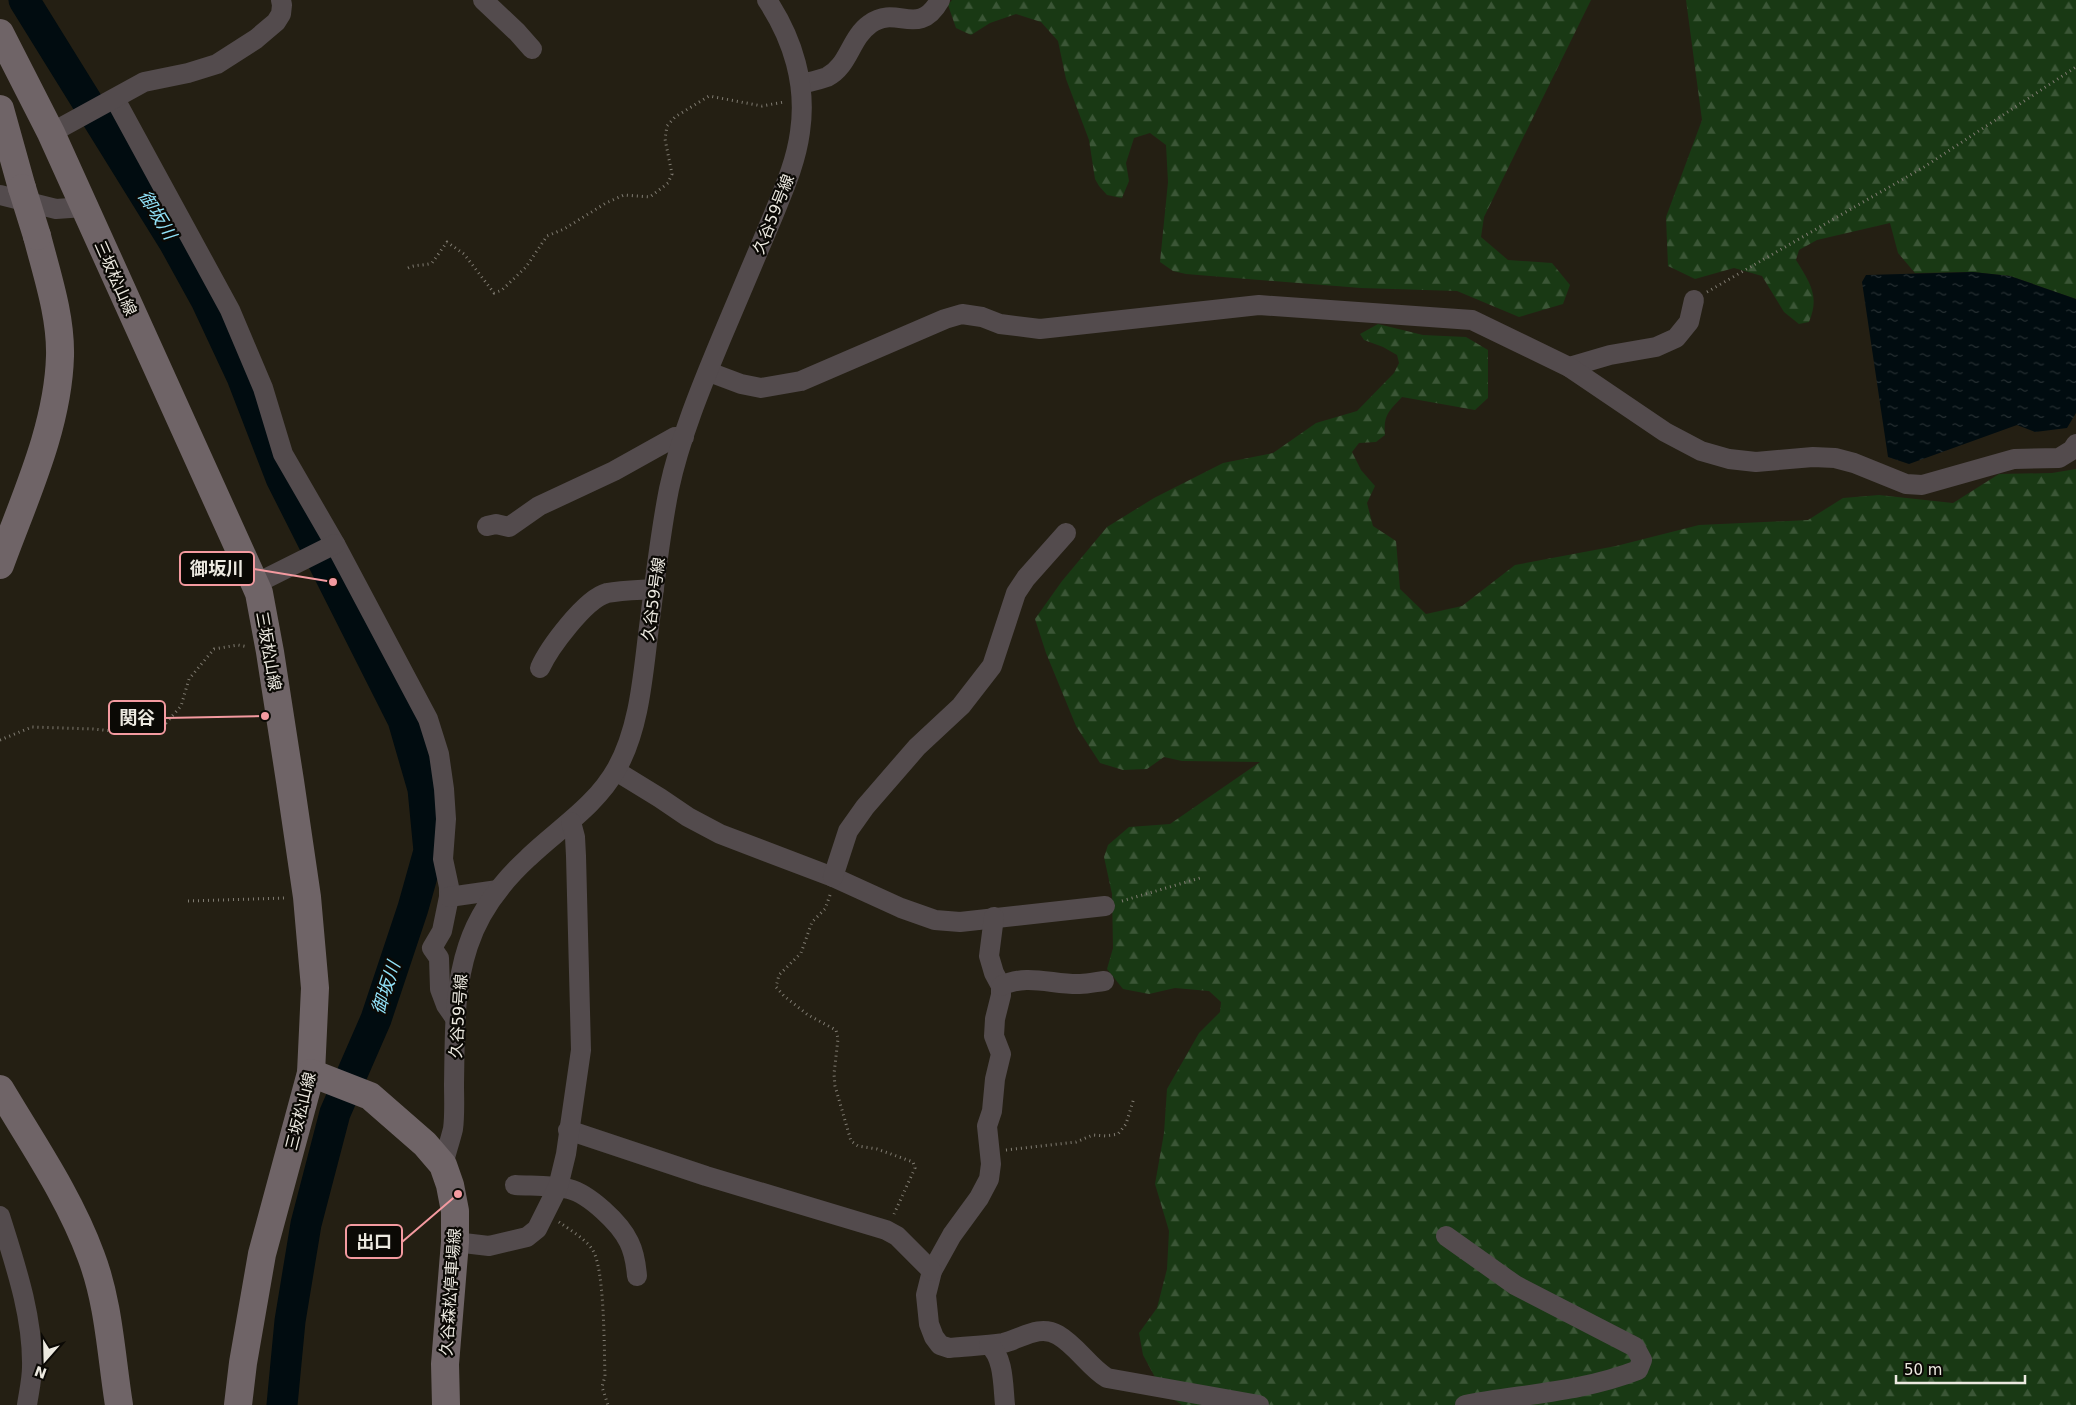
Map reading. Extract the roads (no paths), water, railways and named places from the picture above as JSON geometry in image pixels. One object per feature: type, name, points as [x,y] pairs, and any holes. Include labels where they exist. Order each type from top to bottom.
[{"type":"main road","name":"三坂松山線","points":[[0,33],[58,130],[84,207],[259,593],[270,652],[306,897],[314,988],[316,1074],[262,1254],[243,1363],[238,1405]]},
{"type":"main road","points":[[0,109],[11,191],[37,236],[57,322],[60,355],[55,408],[0,565]]},
{"type":"main road","name":"久谷森松停車場線","points":[[316,1074],[370,1096],[425,1144],[443,1165],[450,1185],[455,1211],[455,1242],[445,1364],[446,1405]]},
{"type":"main road","points":[[0,1089],[69,1205],[91,1256],[102,1292],[109,1329],[119,1405]]},
{"type":"street","points":[[58,130],[144,82],[188,73],[217,64],[256,39],[276,22],[281,14],[281,0]]},
{"type":"street","points":[[483,0],[532,49]]},
{"type":"street","name":"久谷59号線","points":[[443,1165],[453,1126],[455,1018],[459,975],[468,943],[483,913],[498,890],[527,858],[570,822],[598,794],[616,771],[625,753],[634,724],[642,678],[669,488],[684,436],[791,171],[800,130],[802,90],[789,44],[767,0]]},
{"type":"street","points":[[802,90],[838,70],[846,60],[852,45],[870,24],[883,18],[924,19],[933,12],[940,0]]},
{"type":"street","points":[[113,100],[230,310],[263,388],[283,454],[428,719],[438,754],[444,789],[446,819],[442,859],[449,887],[449,897],[442,931],[432,948],[439,958],[440,989],[446,1005],[455,1018]]},
{"type":"street","points":[[11,191],[56,209],[84,207]]},
{"type":"street","points":[[1569,367],[1610,355],[1656,347],[1676,338],[1689,322],[1694,300]]},
{"type":"street","points":[[709,372],[741,384],[761,388],[801,381],[946,319],[962,314],[982,317],[1000,324],[1040,329],[1259,305],[1472,320],[1569,367],[1665,432],[1701,451],[1729,459],[1756,462],[1813,457],[1835,458],[1854,463],[1906,484],[1922,486],[2014,459],[2059,458],[2072,450],[2076,444]]},
{"type":"street","points":[[487,526],[496,524],[509,527],[539,506],[614,471],[676,436],[684,436]]},
{"type":"street","points":[[833,877],[848,831],[865,807],[917,748],[962,706],[981,683],[992,666],[1016,593],[1026,578],[1066,533]]},
{"type":"street","points":[[255,584],[333,545]]},
{"type":"street","points":[[540,668],[547,653],[579,614],[595,600],[606,594],[654,589]]},
{"type":"street","points":[[616,771],[688,817],[720,834],[833,877],[901,908],[935,920],[960,922],[1105,906]]},
{"type":"street","points":[[455,1242],[489,1246],[526,1237],[537,1229],[558,1187],[566,1154],[581,1050],[576,856],[575,837],[570,822]]},
{"type":"street","points":[[449,897],[498,890]]},
{"type":"street","points":[[994,917],[989,956],[994,973],[1001,986],[994,1036],[1001,1054],[995,1078],[992,1111],[987,1126],[991,1164],[990,1179],[979,1198],[952,1235],[932,1271],[926,1295],[929,1324],[934,1337],[940,1345],[949,1348],[989,1345],[1032,1332],[1044,1331],[1055,1334],[1063,1339],[1098,1373],[1107,1378],[1259,1405]]},
{"type":"street","points":[[1001,986],[1012,981],[1026,980],[1080,984],[1104,982]]},
{"type":"street","points":[[568,1130],[706,1176],[886,1230],[897,1236],[932,1271]]},
{"type":"street","points":[[515,1185],[558,1187],[579,1193],[595,1204],[618,1225],[629,1242],[636,1260],[637,1276]]},
{"type":"street","points":[[0,1216],[24,1301],[30,1334],[32,1367],[27,1405]]},
{"type":"street","points":[[1446,1236],[1515,1286],[1635,1348],[1642,1360],[1638,1370],[1611,1380],[1577,1389],[1507,1397],[1465,1405]]},
{"type":"street","points":[[989,1345],[996,1350],[999,1358],[1006,1405]]},
{"type":"water","points":[[1973,272],[2010,276],[2076,299],[2076,413],[2067,428],[2035,432],[2017,425],[1909,464],[1888,457],[1862,282],[1866,275]]},
{"type":"waterway","name":"御坂川","points":[[24,0],[174,242],[206,300],[242,377],[281,478],[403,720],[423,789],[429,851],[413,908],[376,1019],[335,1113],[306,1224],[290,1321],[282,1405]]},
{"type":"place","name":"御坂川","points":[[333,582]]},
{"type":"place","name":"関谷","points":[[265,716]]},
{"type":"place","name":"出口","points":[[458,1194]]}]
